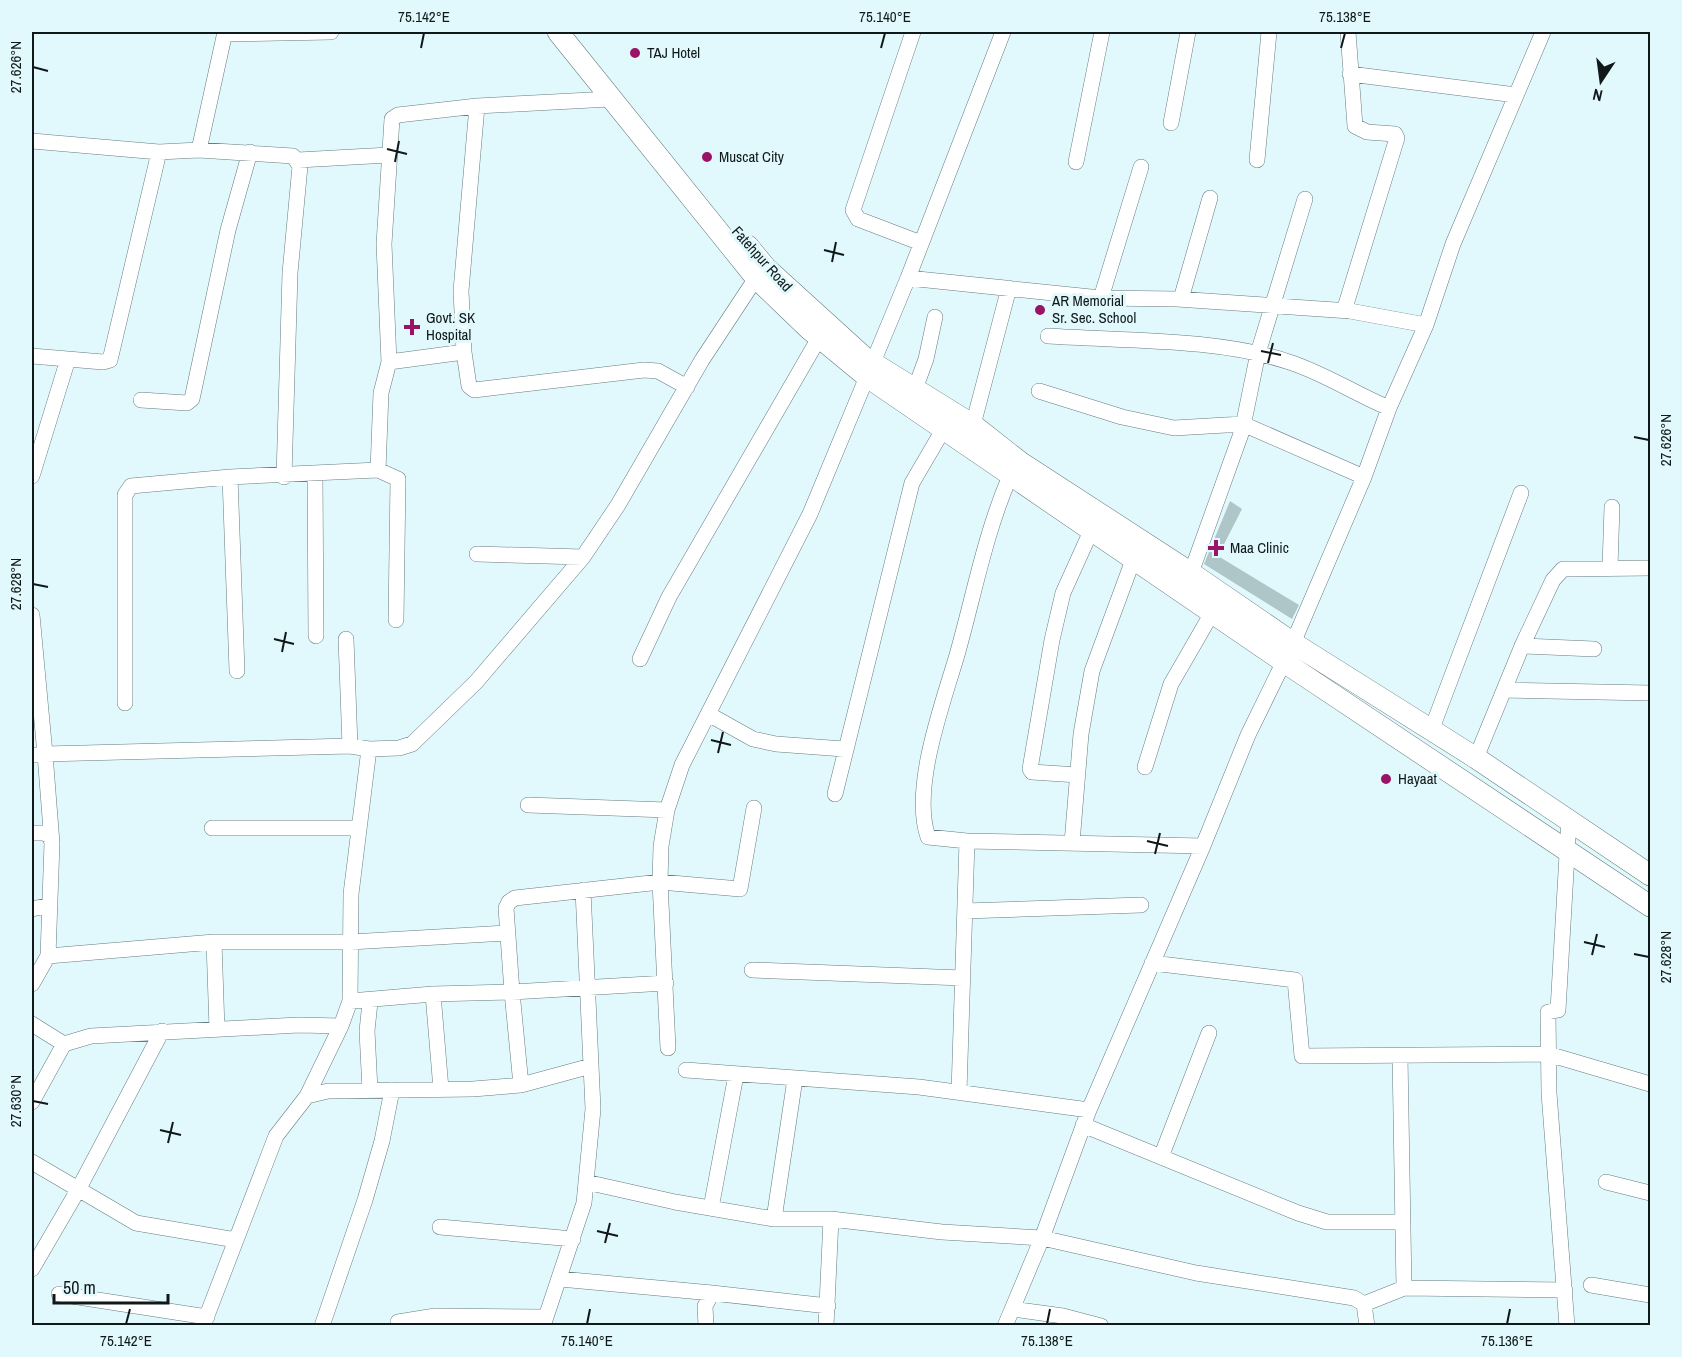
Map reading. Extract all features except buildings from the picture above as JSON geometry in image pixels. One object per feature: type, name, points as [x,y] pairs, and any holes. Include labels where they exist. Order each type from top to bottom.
[{"type":"street","points":[[199,150],[225,33],[331,32]]},
{"type":"street","points":[[558,32],[756,278],[819,338],[869,369],[943,430],[1212,613],[1431,731],[1476,758],[1650,875]]},
{"type":"street","name":"Fatehpur Road","points":[[574,32],[766,268],[823,321],[869,369],[915,389],[973,425],[1020,462],[1191,573],[1289,653]]},
{"type":"street","points":[[913,32],[853,210],[858,219],[921,243]]},
{"type":"street","points":[[668,1048],[660,882],[661,846],[667,810],[682,765],[710,715],[810,514],[908,278],[1003,32]]},
{"type":"street","points":[[1076,162],[1102,32]]},
{"type":"street","points":[[1171,123],[1188,32]]},
{"type":"street","points":[[1257,160],[1269,32]]},
{"type":"street","points":[[1344,311],[1397,138],[1395,134],[1367,132],[1355,126],[1348,32]]},
{"type":"street","points":[[1005,1326],[1042,1238],[1089,1110],[1203,846],[1248,735],[1289,653],[1364,477],[1389,408],[1426,325],[1453,244],[1543,32]]},
{"type":"street","points":[[1350,74],[1516,95]]},
{"type":"street","points":[[378,471],[381,393],[389,362],[384,244],[392,119],[398,115],[477,106],[610,99]]},
{"type":"street","points":[[477,106],[461,291],[464,352],[469,386],[474,390],[644,370],[658,371],[687,387]]},
{"type":"street","points":[[32,141],[159,152],[199,150],[250,152],[293,156],[298,160],[300,166],[290,273],[284,477]]},
{"type":"street","points":[[32,356],[103,362],[110,360],[159,152]]},
{"type":"street","points":[[141,399],[186,403],[192,399],[228,230],[250,152]]},
{"type":"street","points":[[298,160],[389,155]]},
{"type":"street","points":[[1101,298],[1141,167]]},
{"type":"street","points":[[1180,299],[1210,198]]},
{"type":"street","points":[[1191,573],[1243,424],[1258,353],[1305,199]]},
{"type":"street","points":[[38,754],[350,746],[369,749],[399,748],[412,744],[476,682],[583,557],[618,505],[687,387],[756,278]]},
{"type":"street","points":[[908,278],[1101,298],[1180,299],[1344,311],[1426,325]]},
{"type":"street","points":[[973,425],[1009,288]]},
{"type":"street","points":[[915,389],[926,359],[935,317]]},
{"type":"street","points":[[1048,336],[1203,346],[1258,353],[1307,368],[1389,408]]},
{"type":"street","points":[[640,659],[669,597],[819,338]]},
{"type":"street","points":[[389,362],[464,352]]},
{"type":"street","points":[[32,476],[68,359]]},
{"type":"street","points":[[1039,391],[1122,417],[1174,428],[1243,424],[1364,477]]},
{"type":"street","points":[[835,794],[844,749],[912,483],[943,430]]},
{"type":"street","points":[[125,703],[125,495],[131,486],[230,477],[284,477],[378,471],[398,479],[396,620]]},
{"type":"street","points":[[315,474],[316,636]]},
{"type":"street","points":[[1010,476],[994,512],[938,716],[924,788],[928,837],[967,841],[1203,846]]},
{"type":"street","points":[[230,477],[237,671]]},
{"type":"street","points":[[1431,731],[1521,493]]},
{"type":"street","points":[[1610,567],[1612,507]]},
{"type":"street","points":[[1078,775],[1042,774],[1032,772],[1030,768],[1052,640],[1064,594],[1091,531]]},
{"type":"street","points":[[477,555],[583,557]]},
{"type":"street","points":[[1072,843],[1081,734],[1092,671],[1133,560]]},
{"type":"street","points":[[1476,758],[1552,580],[1563,569],[1650,568]]},
{"type":"street","points":[[1145,767],[1171,684],[1212,613]]},
{"type":"street","points":[[32,615],[38,754],[52,843],[48,956],[32,984]]},
{"type":"street","points":[[346,639],[350,746]]},
{"type":"street","points":[[1522,646],[1594,649]]},
{"type":"street","points":[[1289,653],[1650,906]]},
{"type":"street","points":[[1505,690],[1650,693]]},
{"type":"street","points":[[710,715],[753,739],[776,744],[844,749]]},
{"type":"street","points":[[59,1294],[205,1321],[276,1136],[307,1096],[341,1026],[350,1001],[350,942],[357,828],[369,749]]},
{"type":"street","points":[[528,805],[667,810]]},
{"type":"street","points":[[521,1084],[507,933],[506,908],[509,902],[516,898],[660,882],[740,889],[754,808]]},
{"type":"street","points":[[1567,1326],[1558,1225],[1548,1054],[1548,1012],[1558,1010],[1569,820]]},
{"type":"street","points":[[212,828],[357,828]]},
{"type":"street","points":[[32,833],[44,833],[50,836],[52,843]]},
{"type":"street","points":[[959,1092],[967,841]]},
{"type":"street","points":[[398,1322],[435,1316],[544,1321],[561,1279],[584,1203],[593,1109],[583,890]]},
{"type":"street","points":[[32,909],[50,904]]},
{"type":"street","points":[[965,911],[1141,905]]},
{"type":"street","points":[[48,956],[214,942],[350,942],[507,933]]},
{"type":"street","points":[[214,942],[217,1029]]},
{"type":"street","points":[[1152,963],[1294,980],[1302,1056],[1548,1054],[1650,1084]]},
{"type":"street","points":[[752,970],[963,978]]},
{"type":"street","points":[[350,1001],[370,1002],[433,994],[666,983]]},
{"type":"street","points":[[433,994],[441,1089]]},
{"type":"street","points":[[369,1090],[367,1031],[370,1002]]},
{"type":"street","points":[[32,1024],[64,1044]]},
{"type":"street","points":[[32,1102],[64,1044],[91,1036],[162,1031],[341,1026]]},
{"type":"street","points":[[32,1269],[78,1190],[162,1031]]},
{"type":"street","points":[[1161,1157],[1209,1033]]},
{"type":"street","points":[[1400,1056],[1404,1288]]},
{"type":"street","points":[[307,1096],[328,1091],[441,1089],[521,1084],[591,1066]]},
{"type":"street","points":[[686,1070],[919,1087],[1089,1110]]},
{"type":"street","points":[[711,1208],[736,1075]]},
{"type":"street","points":[[774,1219],[795,1079]]},
{"type":"street","points":[[322,1326],[365,1200],[382,1141],[392,1090]]},
{"type":"street","points":[[1083,1125],[1298,1213],[1327,1222],[1403,1222]]},
{"type":"street","points":[[32,1162],[136,1222],[236,1240]]},
{"type":"street","points":[[586,1182],[774,1219],[831,1219],[942,1232],[1042,1238],[1196,1273],[1354,1298],[1364,1304]]},
{"type":"street","points":[[1606,1182],[1650,1193]]},
{"type":"street","points":[[826,1326],[831,1219]]},
{"type":"street","points":[[440,1227],[573,1239]]},
{"type":"street","points":[[561,1279],[828,1306]]},
{"type":"street","points":[[1591,1285],[1650,1295]]},
{"type":"street","points":[[1364,1304],[1404,1288],[1565,1290]]},
{"type":"street","points":[[706,1326],[705,1306],[712,1293]]},
{"type":"street","points":[[1364,1304],[1367,1326]]},
{"type":"street","points":[[1012,1310],[1063,1316],[1101,1326]]},
{"type":"place","name":"TAJ Hotel","points":[[635,53]]},
{"type":"place","name":"Muscat City","points":[[707,157]]},
{"type":"place","name":"AR Memorial Sr. Sec. School","points":[[1040,310]]},
{"type":"place","name":"Govt. SK Hospital","points":[[412,327]]},
{"type":"place","name":"Maa Clinic","points":[[1216,548]]},
{"type":"place","name":"Hayaat","points":[[1386,779]]}]
